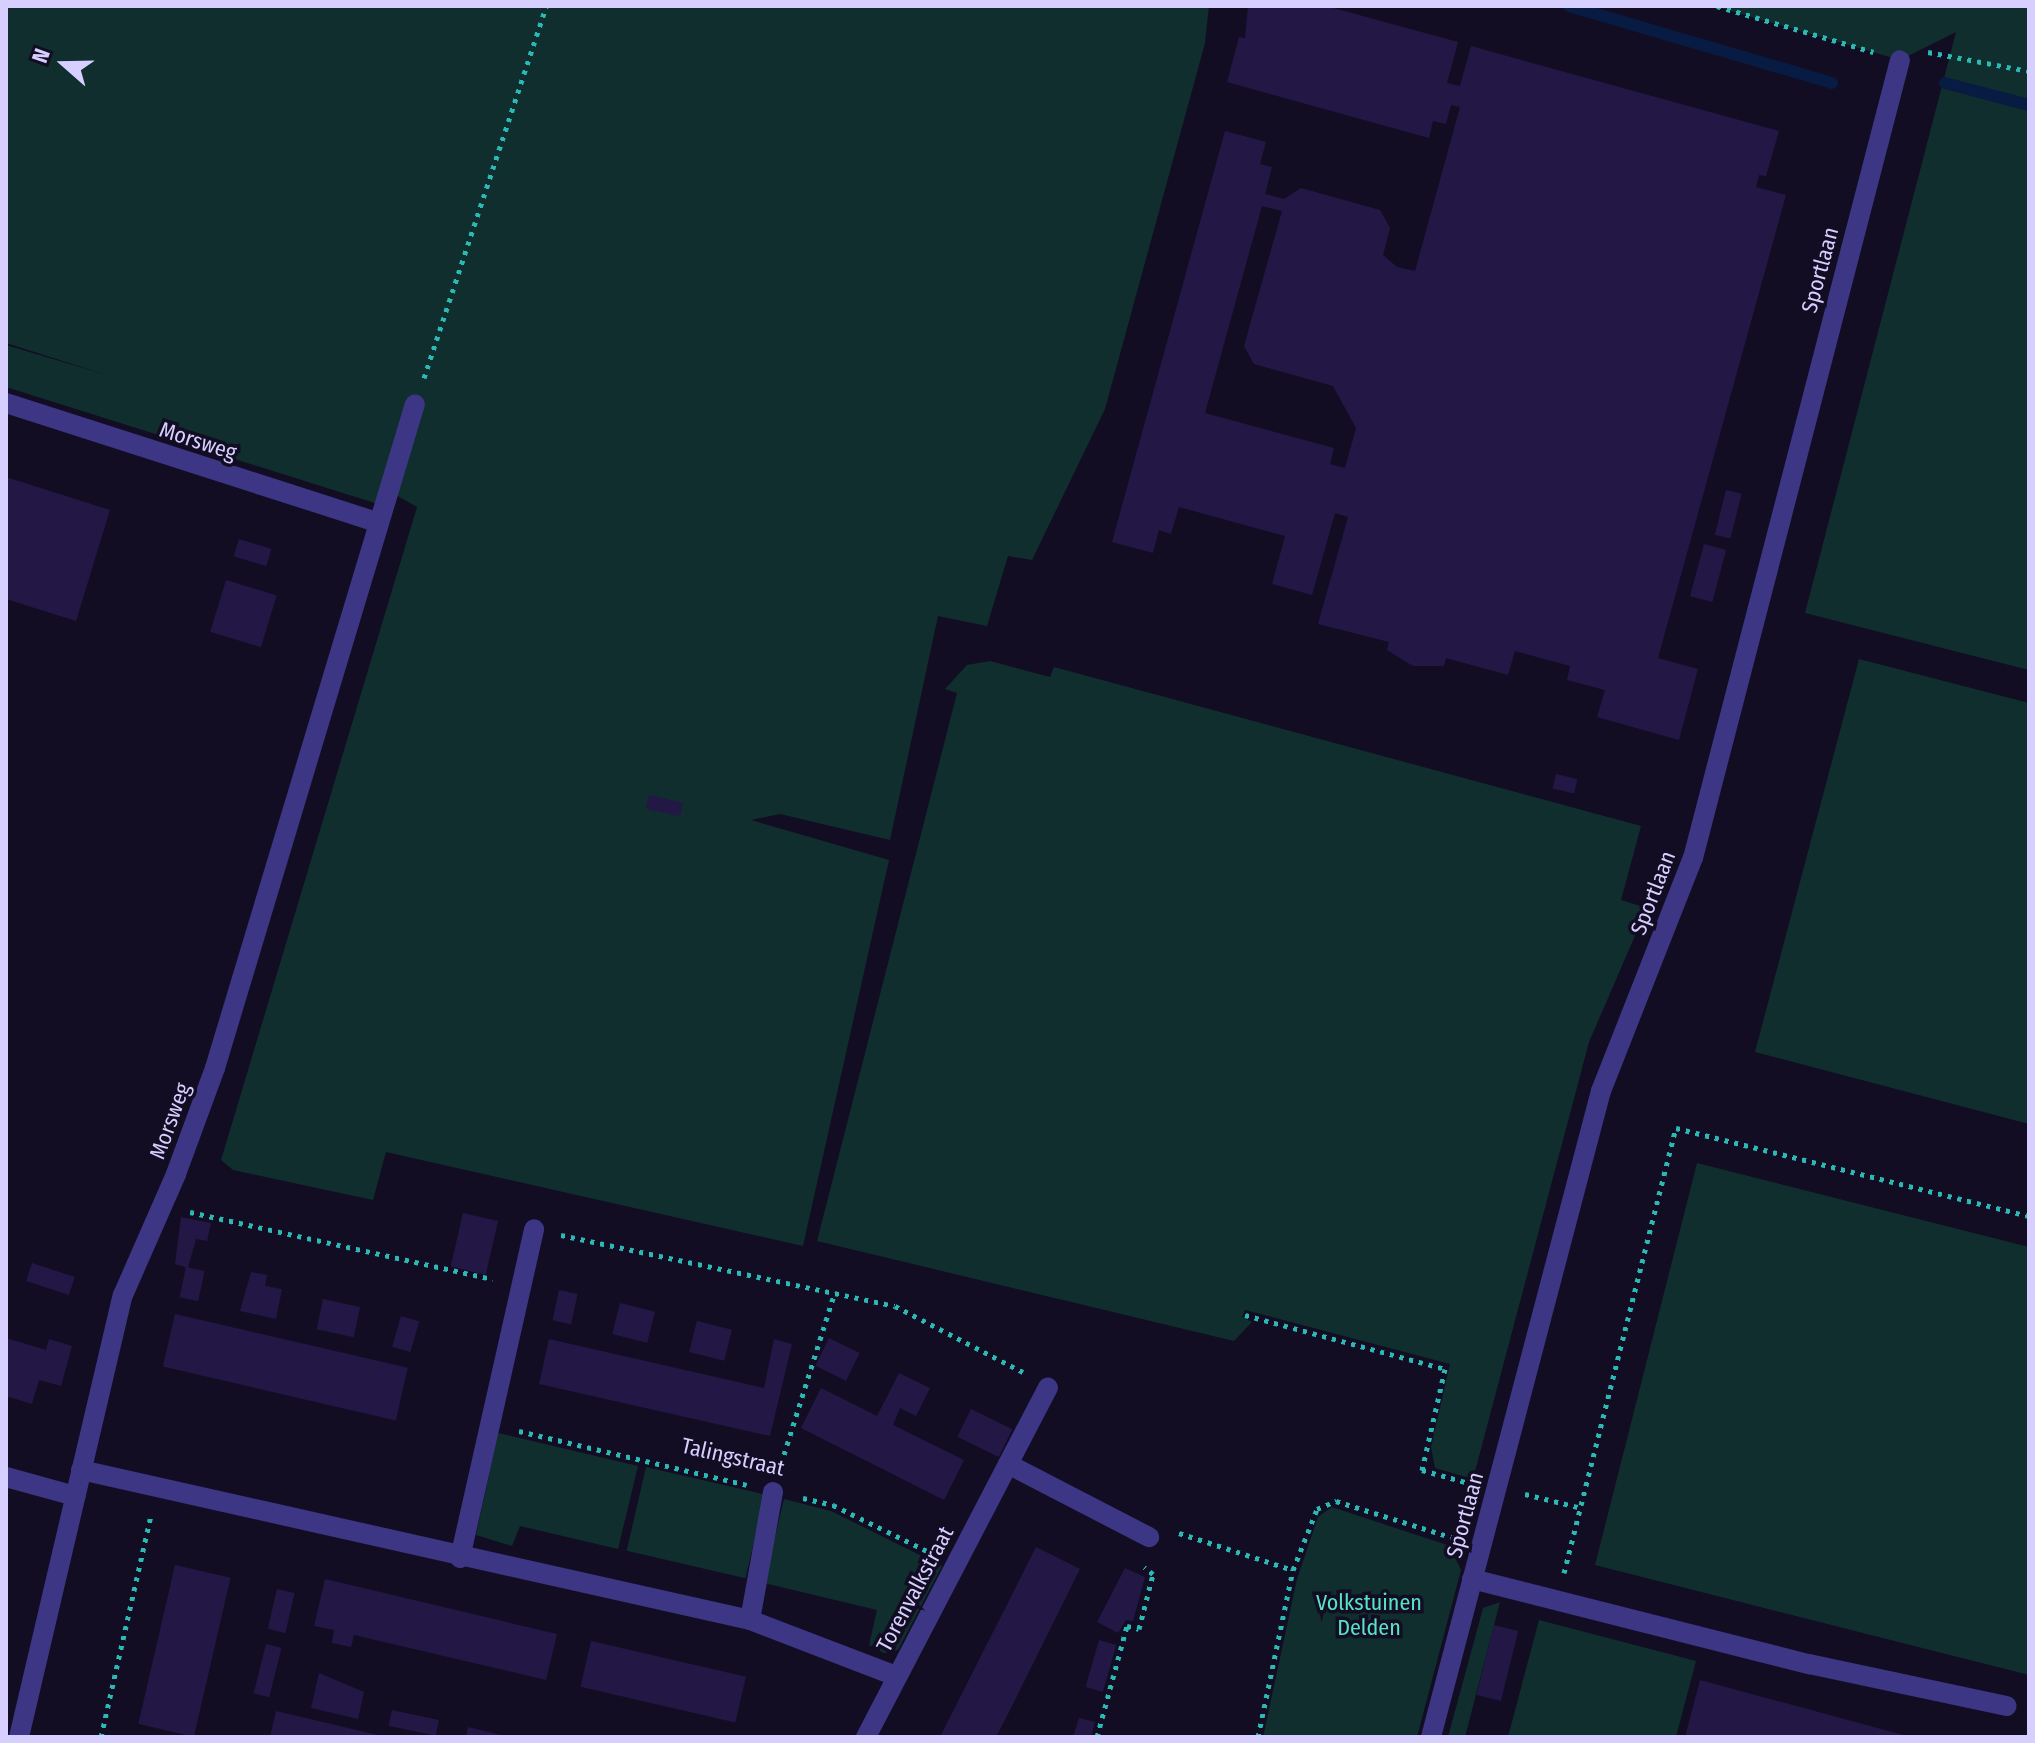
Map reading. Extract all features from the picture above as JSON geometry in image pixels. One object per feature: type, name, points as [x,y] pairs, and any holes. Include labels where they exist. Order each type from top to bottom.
[{"type":"street","name":"Sportlaan","points":[[1431,1737],[1601,1091],[1693,858],[1900,60]]},
{"type":"street","name":"Morsweg","points":[[6,403],[376,522]]},
{"type":"street","name":"Morsweg","points":[[19,1737],[123,1295],[215,1068],[376,522],[415,404]]},
{"type":"street","points":[[460,1558],[534,1229]]},
{"type":"street","name":"Torenvalkstraat","points":[[866,1737],[1048,1387]]},
{"type":"street","points":[[1008,1464],[1149,1537]]},
{"type":"street","points":[[81,1470],[460,1558],[750,1620],[896,1676]]},
{"type":"street","points":[[6,1477],[75,1496]]},
{"type":"street","points":[[750,1620],[773,1492]]},
{"type":"street","points":[[1472,1579],[1809,1664],[2007,1706]]},
{"type":"path","points":[[415,404],[546,6]]},
{"type":"path","points":[[1717,6],[1900,60],[1924,51],[2029,71]]},
{"type":"path","points":[[1556,1601],[1676,1128],[2029,1216]]},
{"type":"path","points":[[162,1205],[521,1285]]},
{"type":"path","points":[[534,1229],[895,1306],[946,1328],[1048,1387]]},
{"type":"path","points":[[773,1492],[835,1292]]},
{"type":"path","points":[[1245,1315],[1445,1369],[1422,1470],[1582,1508]]},
{"type":"path","name":"Talingstraat","points":[[490,1424],[833,1505],[955,1565]]},
{"type":"path","points":[[101,1737],[158,1487]]},
{"type":"path","points":[[1258,1737],[1293,1570],[1309,1523],[1326,1502],[1481,1547]]},
{"type":"path","points":[[1173,1531],[1293,1570]]},
{"type":"path","points":[[1097,1737],[1127,1626],[1139,1629],[1153,1574],[1137,1561],[1149,1537]]},
{"type":"green space","points":[[6,6],[1209,6],[1205,43],[1105,409],[1032,560],[1008,556],[987,626],[938,616],[890,840],[780,814],[751,820],[889,860],[803,1246],[386,1152],[373,1200],[233,1170],[221,1160],[417,507],[387,490],[381,505],[6,387],[6,345],[110,376],[6,343]]},
{"type":"green space","points":[[1714,6],[2029,6],[2029,670],[1805,613],[1956,32],[1900,60]]},
{"type":"green space","points":[[1859,659],[2029,703],[2029,1124],[1755,1052]]},
{"type":"green space","points":[[990,661],[1050,677],[1054,667],[1641,826],[1621,900],[1647,908],[1589,1042],[1473,1479],[1435,1468],[1431,1447],[1450,1364],[1245,1310],[1242,1317],[1252,1322],[1234,1341],[817,1241],[957,693],[945,689],[967,665]]},
{"type":"green space","points":[[1697,1163],[2029,1247],[2029,1675],[1595,1565]]},
{"type":"green space","points":[[498,1433],[638,1466],[618,1549],[520,1526],[512,1546],[476,1535]]},
{"type":"green space","points":[[646,1467],[765,1494],[746,1578],[627,1551]]},
{"type":"green space","points":[[784,1499],[831,1511],[942,1566],[898,1650],[884,1653],[869,1645],[877,1610],[764,1583]]},
{"type":"green space","name":"Volkstuinen Delden","points":[[1332,1507],[1450,1546],[1461,1570],[1417,1737],[1263,1737],[1297,1579],[1318,1517]]},
{"type":"green space","points":[[1500,1602],[1465,1737],[1448,1737],[1483,1608]]},
{"type":"green space","points":[[1539,1620],[1696,1661],[1676,1737],[1508,1737]]},
{"type":"building","points":[[1248,6],[1326,6],[1458,42],[1447,83],[1460,86],[1471,46],[1779,131],[1766,176],[1759,175],[1756,187],[1786,195],[1658,658],[1698,669],[1679,740],[1597,717],[1605,690],[1567,680],[1570,666],[1515,651],[1508,675],[1446,658],[1444,666],[1413,666],[1387,650],[1389,642],[1318,624],[1348,517],[1335,513],[1312,595],[1272,584],[1285,536],[1179,507],[1171,534],[1159,530],[1153,553],[1112,542],[1225,131],[1266,142],[1260,164],[1272,167],[1265,194],[1284,199],[1301,188],[1380,210],[1390,228],[1383,255],[1397,267],[1415,271],[1460,107],[1451,105],[1446,124],[1433,121],[1429,138],[1227,82],[1239,37],[1245,38]],"holes":[[[1262,206],[1282,211],[1244,346],[1254,364],[1333,386],[1356,428],[1345,468],[1330,464],[1334,448],[1205,413]]]},
{"type":"building","points":[[6,477],[110,510],[76,621],[6,599]]},
{"type":"building","points":[[1726,490],[1742,494],[1730,539],[1715,535]]},
{"type":"building","points":[[239,539],[272,549],[266,566],[234,556]]},
{"type":"building","points":[[1704,544],[1726,550],[1712,602],[1690,596]]},
{"type":"building","points":[[226,580],[277,595],[261,647],[210,632]]},
{"type":"building","points":[[1556,774],[1577,779],[1574,794],[1553,789]]},
{"type":"building","points":[[649,795],[683,803],[680,817],[646,809]]},
{"type":"building","points":[[463,1213],[498,1221],[486,1275],[451,1267]]},
{"type":"building","points":[[181,1217],[211,1223],[207,1241],[196,1239],[188,1268],[175,1264]]},
{"type":"building","points":[[32,1263],[75,1277],[69,1295],[26,1281]]},
{"type":"building","points":[[186,1267],[205,1271],[198,1301],[180,1297]]},
{"type":"building","points":[[251,1272],[267,1275],[265,1286],[282,1289],[276,1319],[240,1311]]},
{"type":"building","points":[[559,1290],[578,1294],[571,1324],[553,1320]]},
{"type":"building","points":[[323,1299],[360,1307],[354,1337],[317,1329]]},
{"type":"building","points":[[620,1303],[655,1312],[647,1343],[612,1334]]},
{"type":"building","points":[[175,1314],[408,1368],[396,1420],[163,1367]]},
{"type":"building","points":[[401,1316],[419,1321],[410,1352],[392,1347]]},
{"type":"building","points":[[697,1321],[732,1330],[724,1361],[689,1352]]},
{"type":"building","points":[[6,1338],[46,1350],[49,1339],[72,1346],[61,1386],[39,1380],[32,1404],[6,1396]]},
{"type":"building","points":[[829,1338],[860,1353],[846,1381],[815,1366]]},
{"type":"building","points":[[549,1339],[764,1388],[774,1339],[792,1344],[770,1436],[539,1384]]},
{"type":"building","points":[[899,1373],[930,1388],[916,1416],[900,1408],[893,1425],[964,1460],[944,1500],[801,1428],[821,1388],[877,1416]]},
{"type":"building","points":[[971,1409],[1012,1429],[999,1457],[957,1437]]},
{"type":"building","points":[[1036,1547],[1080,1569],[1010,1710],[996,1737],[940,1737]]},
{"type":"building","points":[[175,1565],[231,1578],[194,1737],[138,1724]]},
{"type":"building","points":[[1125,1568],[1145,1577],[1133,1621],[1126,1620],[1118,1633],[1097,1622]]},
{"type":"building","points":[[325,1579],[557,1634],[546,1680],[354,1635],[351,1647],[332,1643],[334,1630],[314,1626]]},
{"type":"building","points":[[277,1589],[295,1593],[285,1633],[268,1629]]},
{"type":"building","points":[[1494,1625],[1518,1631],[1501,1701],[1477,1695]]},
{"type":"building","points":[[1099,1640],[1116,1645],[1103,1692],[1085,1687]]},
{"type":"building","points":[[591,1641],[746,1677],[735,1723],[580,1687]]},
{"type":"building","points":[[266,1644],[282,1648],[269,1697],[254,1693]]},
{"type":"building","points":[[319,1673],[364,1692],[358,1719],[311,1708]]},
{"type":"building","points":[[1700,1680],[1907,1736],[1907,1737],[1685,1737]]},
{"type":"building","points":[[392,1710],[439,1720],[436,1736],[389,1726]]},
{"type":"building","points":[[276,1711],[382,1736],[270,1737]]},
{"type":"building","points":[[1079,1718],[1095,1722],[1091,1737],[1073,1737]]},
{"type":"building","points":[[468,1727],[505,1736],[505,1737],[466,1737]]},
{"type":"waterway","points":[[1569,6],[1832,83]]},
{"type":"waterway","points":[[1945,83],[2029,105]]}]
